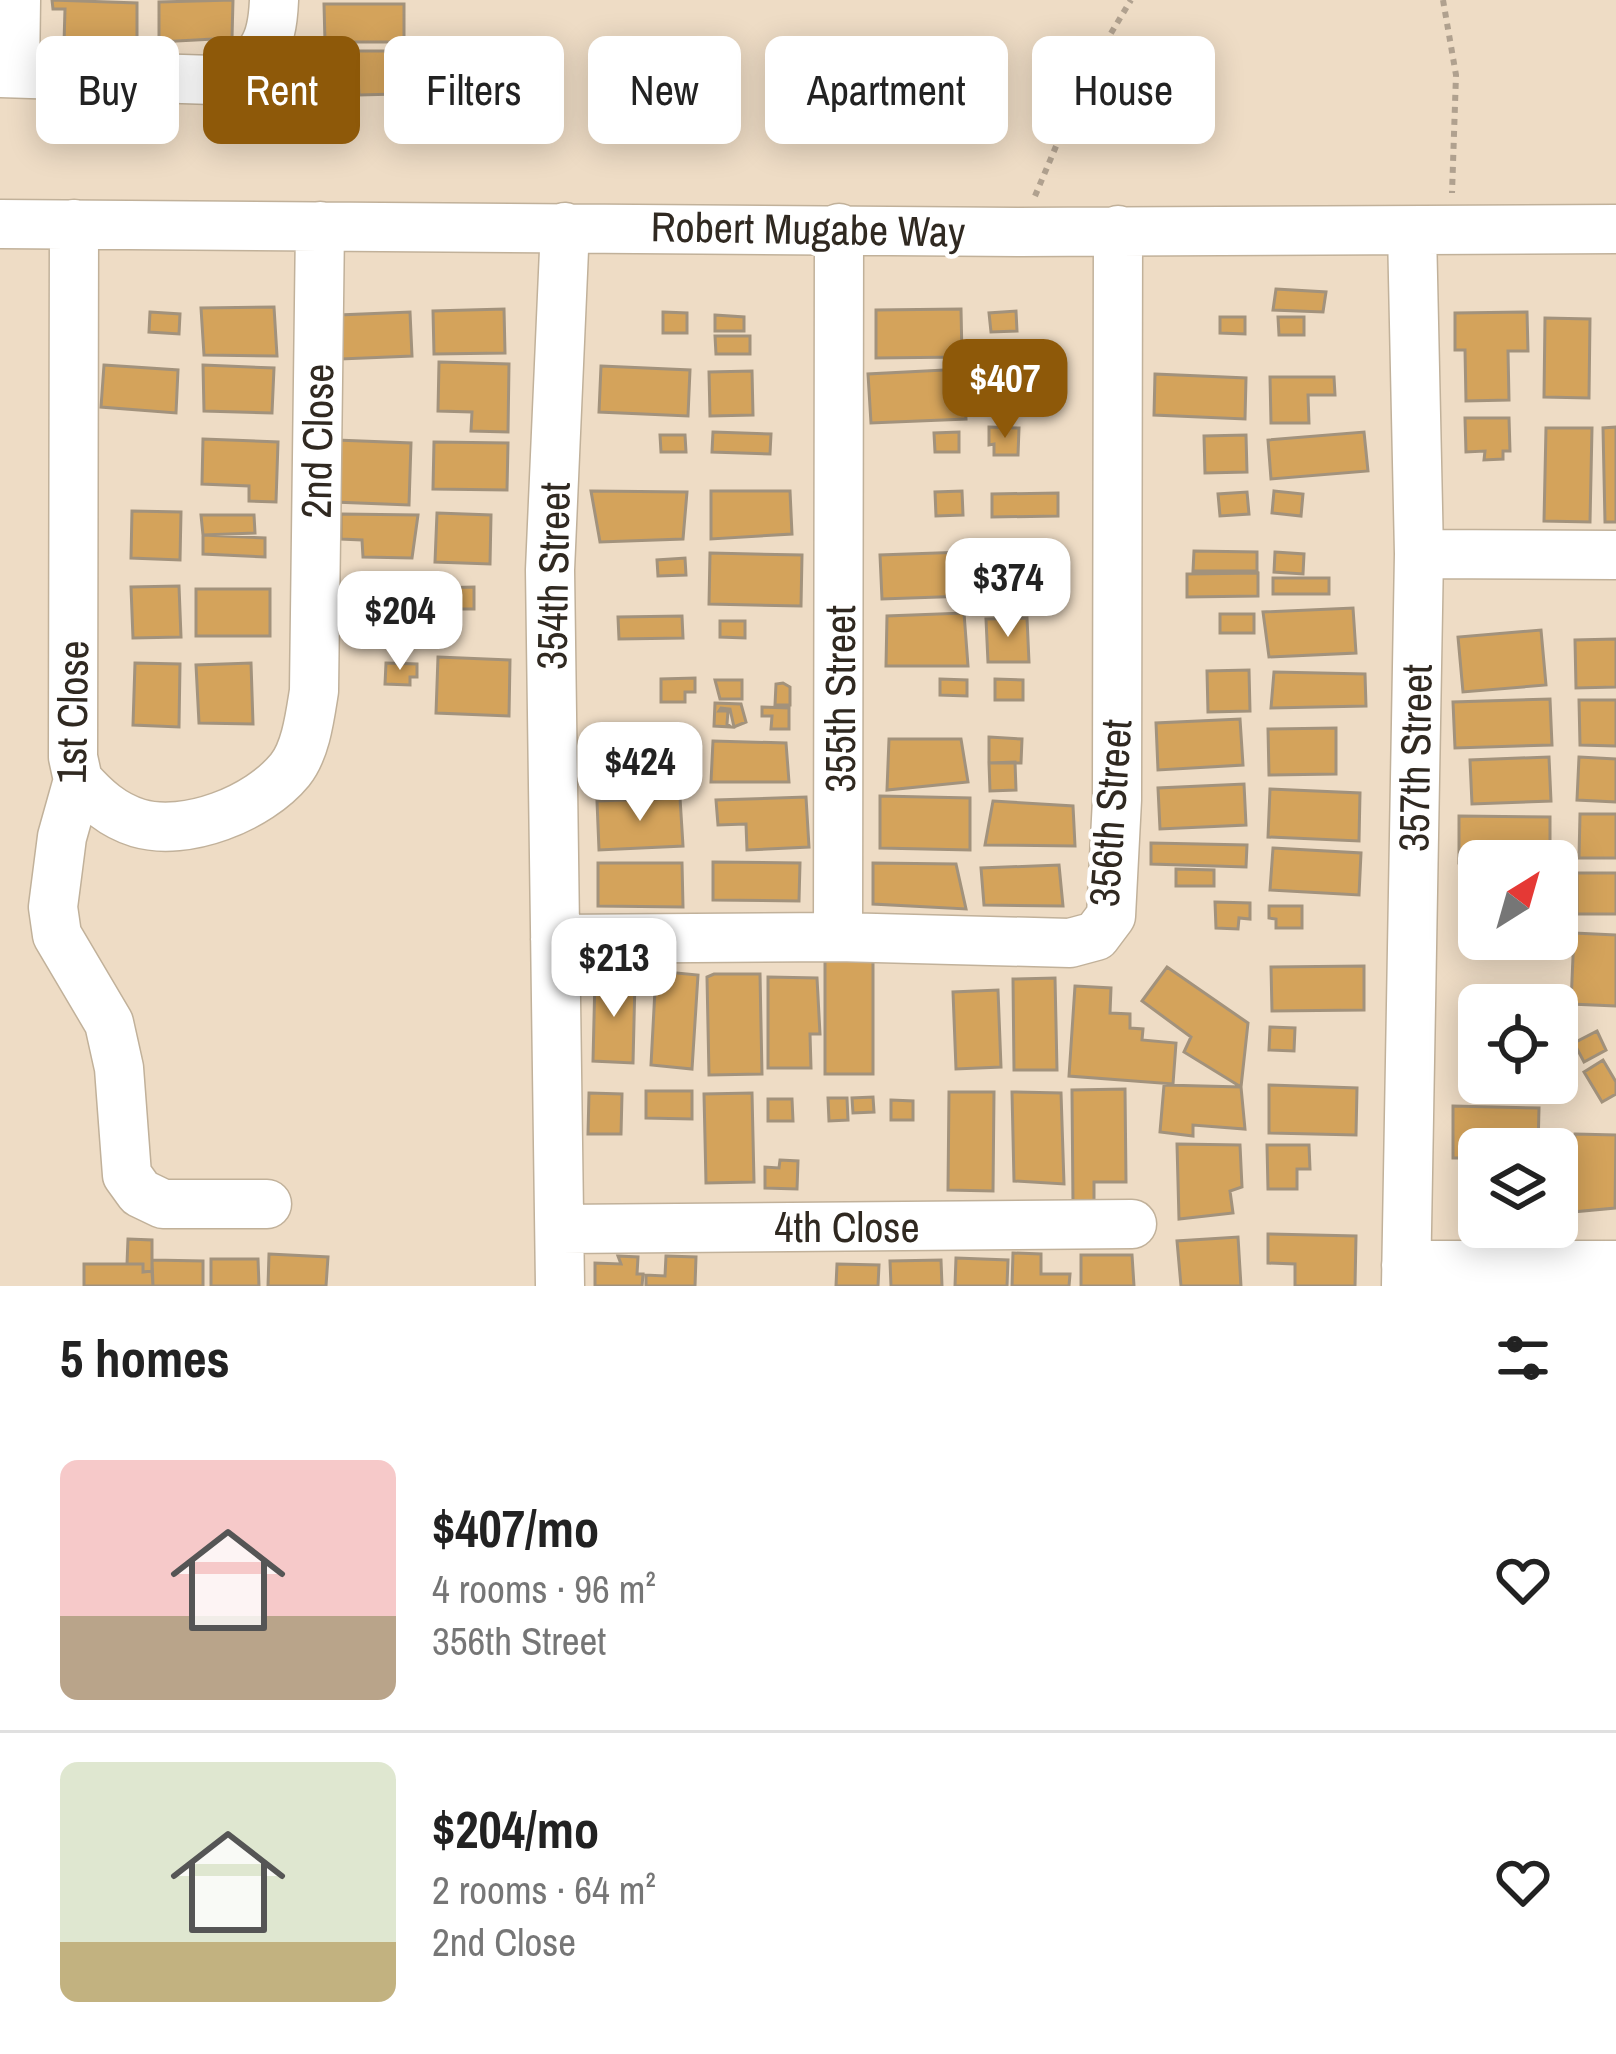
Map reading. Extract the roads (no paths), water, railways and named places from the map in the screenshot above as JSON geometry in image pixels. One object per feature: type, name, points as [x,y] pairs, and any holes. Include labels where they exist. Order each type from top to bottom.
[{"type":"street","points":[[16,0],[8,74],[213,80],[241,70],[258,56],[273,18]]},
{"type":"street","name":"Robert Mugabe Way","points":[[0,224],[1018,232],[1616,229]]},
{"type":"street","name":"1st Close","points":[[74,224],[74,757],[78,780],[62,837],[53,907],[58,935],[109,1023],[119,1068],[127,1175],[140,1193],[163,1204],[267,1204]]},
{"type":"street","name":"2nd Close","points":[[78,780],[117,814],[174,827],[237,808],[270,788],[291,769],[301,748],[314,691],[320,226]]},
{"type":"street","name":"354th Street","points":[[560,1286],[550,570],[565,227]]},
{"type":"street","name":"355th Street","points":[[838,228],[838,938]]},
{"type":"street","name":"356th Street","points":[[838,938],[1070,943],[1096,936],[1111,916],[1117,800],[1118,230]]},
{"type":"street","name":"357th Street","points":[[1406,1275],[1428,231]]},
{"type":"street","points":[[1419,554],[1616,555]]},
{"type":"street","points":[[554,939],[838,938]]},
{"type":"street","name":"4th Close","points":[[562,1229],[1132,1225]]},
{"type":"street","points":[[1406,1275],[1616,1265]]}]
